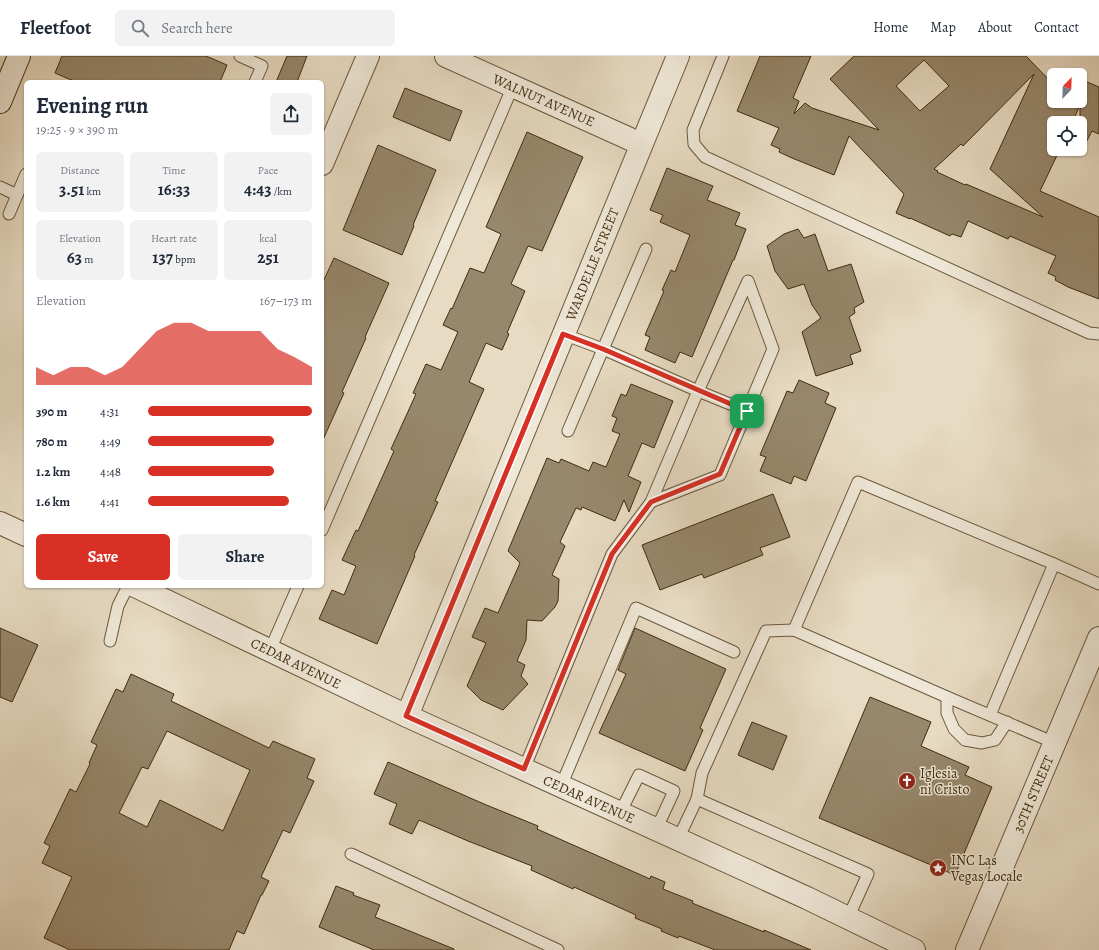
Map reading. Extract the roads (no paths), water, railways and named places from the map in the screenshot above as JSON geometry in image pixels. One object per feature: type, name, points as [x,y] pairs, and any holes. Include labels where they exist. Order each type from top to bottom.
[{"type":"street","points":[[0,102],[19,56]]},
{"type":"street","points":[[324,159],[368,56]]},
{"type":"street","name":"WALNUT AVENUE","points":[[446,56],[641,144]]},
{"type":"street","name":"WARDELLE STREET","points":[[406,716],[678,56]]},
{"type":"street","points":[[0,523],[24,534]]},
{"type":"street","name":"CEDAR AVENUE","points":[[145,588],[406,716],[807,898],[914,950]]},
{"type":"street","name":"30TH STREET","points":[[967,950],[1055,743],[1094,666],[1099,638]]},
{"type":"lane","points":[[240,56],[262,66],[256,80]]},
{"type":"lane","points":[[723,56],[693,130],[694,144],[705,157],[1089,333],[1099,334]]},
{"type":"lane","points":[[324,525],[513,86]]},
{"type":"lane","points":[[9,214],[24,179]]},
{"type":"lane","points":[[0,187],[17,195]]},
{"type":"lane","points":[[568,431],[646,249]]},
{"type":"lane","points":[[524,769],[612,554],[651,502],[698,391],[748,281],[773,349],[720,474],[651,502]]},
{"type":"lane","points":[[563,334],[603,349],[747,411]]},
{"type":"lane","points":[[794,630],[858,482],[1099,584]]},
{"type":"lane","points":[[990,714],[1054,564]]},
{"type":"lane","points":[[110,641],[118,606],[127,588]]},
{"type":"lane","points":[[270,650],[297,588]]},
{"type":"lane","points":[[560,786],[636,608],[734,652]]},
{"type":"lane","points":[[678,839],[697,798],[702,773],[766,631],[794,630],[1055,743]]},
{"type":"lane","points":[[947,697],[947,713],[954,729],[965,740],[982,744],[995,740],[1006,722]]},
{"type":"lane","points":[[620,813],[638,775],[653,781],[674,791],[656,830]]},
{"type":"lane","points":[[697,798],[868,874],[848,918]]},
{"type":"lane","points":[[351,854],[558,950]]},
{"type":"place","name":"Iglesia ni Cristo","points":[[907,781]]},
{"type":"place","name":"INC Las Vegas Locale","points":[[938,868]]}]
